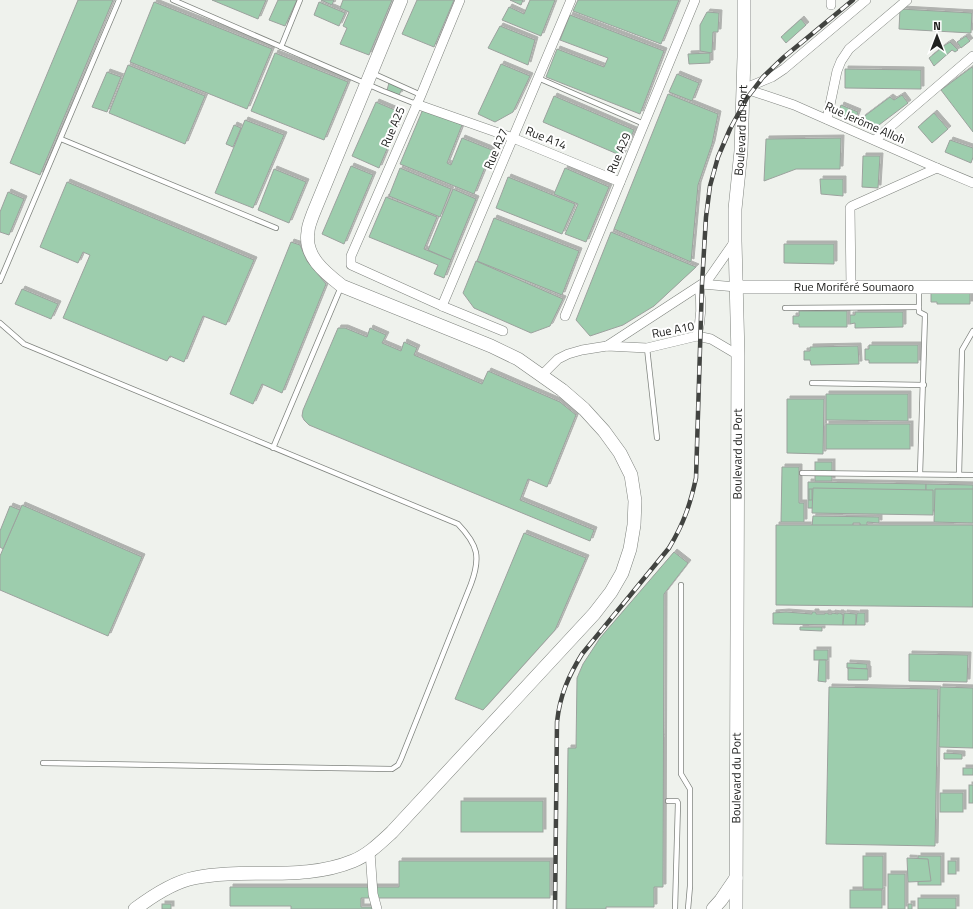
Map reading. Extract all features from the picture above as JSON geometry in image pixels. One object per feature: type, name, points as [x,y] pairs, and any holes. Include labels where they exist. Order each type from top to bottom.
[{"type":"street","points":[[135,909],[166,889],[192,878],[219,874],[306,872],[353,861],[370,852],[392,832],[594,614],[611,592],[622,573],[630,549],[634,525],[635,501],[630,475],[620,453],[604,431],[584,409],[542,375],[518,359],[492,346],[342,286],[326,274],[314,261],[308,246],[308,230],[313,214],[402,0]]},
{"type":"street","name":"Rue A25","points":[[442,306],[351,265],[351,256],[421,95],[460,0]]},
{"type":"street","name":"Rue A27","points":[[442,306],[571,0]]},
{"type":"street","name":"Rue A29","points":[[565,316],[695,0]]},
{"type":"street","name":"Boulevard du Port","points":[[736,909],[738,355],[735,209],[741,151],[744,88],[744,0]]},
{"type":"street","points":[[744,88],[772,76],[784,68],[866,0]]},
{"type":"street","points":[[827,119],[837,71],[841,61],[850,50],[907,0]]},
{"type":"street","points":[[875,140],[973,56]]},
{"type":"street","name":"Rue Jerôme Alloh","points":[[744,88],[794,105],[973,183]]},
{"type":"street","name":"Rue A14","points":[[416,104],[513,138],[620,182]]},
{"type":"street","points":[[851,287],[850,208],[937,168]]},
{"type":"street","name":"Rue A10","points":[[607,346],[702,286],[735,241]]},
{"type":"street","points":[[697,336],[702,286],[736,287]]},
{"type":"street","name":"Rue Moriféré Soumaoro","points":[[736,287],[973,287]]},
{"type":"street","points":[[442,306],[503,331]]},
{"type":"street","name":"Rue A10","points":[[542,375],[558,359],[568,354],[607,346],[647,348],[697,336],[711,339],[738,355]]},
{"type":"street","points":[[370,852],[373,894],[377,909]]},
{"type":"street","points":[[713,909],[736,878]]},
{"type":"lane","points":[[0,281],[119,0]]},
{"type":"lane","points":[[172,0],[281,47],[370,79],[421,95]]},
{"type":"lane","points":[[281,47],[300,0]]},
{"type":"lane","points":[[538,78],[644,124]]},
{"type":"lane","points":[[370,79],[416,104]]},
{"type":"lane","points":[[60,139],[276,228]]},
{"type":"lane","points":[[273,448],[342,286]]},
{"type":"lane","points":[[918,286],[919,313],[925,315],[920,474]]},
{"type":"lane","points":[[785,308],[918,307]]},
{"type":"lane","points":[[0,324],[24,344],[458,524],[470,536],[476,549],[476,568],[471,584],[398,765],[392,769],[43,763]]},
{"type":"lane","points":[[959,474],[962,350],[973,331]]},
{"type":"lane","points":[[647,348],[658,438]]},
{"type":"lane","points":[[812,383],[924,384]]},
{"type":"lane","points":[[802,473],[973,475]]},
{"type":"lane","points":[[681,585],[681,774],[690,789],[690,886],[688,909]]},
{"type":"lane","points":[[668,801],[677,801],[678,803],[675,909]]},
{"type":"building","points":[[78,0],[113,0],[40,175],[10,163]]},
{"type":"building","points":[[212,0],[266,0],[258,19]]},
{"type":"building","points":[[278,0],[297,0],[285,26],[269,20]]},
{"type":"building","points":[[321,0],[334,0],[332,5]]},
{"type":"building","points":[[343,0],[392,0],[369,55],[340,44],[347,28],[343,26],[349,12],[340,8]]},
{"type":"building","points":[[417,0],[454,0],[434,47],[402,34]]},
{"type":"building","points":[[510,0],[523,0],[521,5]]},
{"type":"building","points":[[530,0],[555,0],[541,36],[502,20],[509,7],[524,14]]},
{"type":"building","points":[[578,0],[679,0],[661,44],[573,11]]},
{"type":"building","points":[[154,2],[272,49],[247,109],[130,62]]},
{"type":"building","points":[[319,2],[345,13],[339,26],[314,15]]},
{"type":"building","points":[[900,9],[972,13],[971,33],[899,29]]},
{"type":"building","points":[[707,12],[719,13],[718,32],[713,32],[712,53],[700,51],[700,25]]},
{"type":"building","points":[[570,15],[664,51],[640,114],[546,77],[557,49],[604,67],[608,58],[560,40]]},
{"type":"building","points":[[801,19],[806,25],[786,43],[781,37]]},
{"type":"building","points":[[500,26],[535,40],[528,65],[488,48]]},
{"type":"building","points":[[966,36],[970,41],[961,48],[957,42]]},
{"type":"building","points":[[950,42],[958,50],[955,52],[952,50],[934,66],[929,58]]},
{"type":"building","points":[[275,53],[348,82],[324,140],[251,111]]},
{"type":"building","points":[[710,53],[710,63],[689,64],[688,54]]},
{"type":"building","points":[[501,64],[530,76],[513,112],[495,122],[478,114]]},
{"type":"building","points":[[128,65],[205,96],[185,144],[109,113]]},
{"type":"building","points":[[972,67],[973,69],[973,132],[941,90]]},
{"type":"building","points":[[845,69],[921,70],[921,89],[845,88]]},
{"type":"building","points":[[107,72],[121,77],[107,112],[92,107]]},
{"type":"building","points":[[677,74],[699,83],[692,101],[669,92]]},
{"type":"building","points":[[389,83],[402,89],[399,95],[387,90]]},
{"type":"building","points":[[668,94],[718,114],[712,144],[698,185],[691,262],[614,229]]},
{"type":"building","points":[[902,95],[908,103],[871,131],[862,118],[890,97],[894,100]]},
{"type":"building","points":[[554,96],[634,130],[622,156],[543,122]]},
{"type":"building","points":[[376,102],[402,113],[379,168],[352,156]]},
{"type":"building","points":[[841,105],[858,112],[855,120],[838,113]]},
{"type":"building","points":[[423,109],[462,125],[447,163],[451,165],[462,138],[492,150],[474,194],[400,164]]},
{"type":"building","points":[[934,113],[948,129],[932,143],[918,127]]},
{"type":"building","points":[[245,120],[284,135],[253,208],[215,193]]},
{"type":"building","points":[[234,125],[241,128],[233,147],[226,144]]},
{"type":"building","points":[[841,138],[840,169],[796,169],[764,181],[766,139]]},
{"type":"building","points":[[950,140],[973,148],[971,163],[945,152]]},
{"type":"building","points":[[863,156],[880,156],[878,188],[862,187]]},
{"type":"building","points":[[351,166],[373,175],[344,244],[322,234]]},
{"type":"building","points":[[400,168],[451,189],[440,217],[389,196]]},
{"type":"building","points":[[565,168],[609,187],[586,242],[565,234],[578,204],[554,194]]},
{"type":"building","points":[[274,169],[306,182],[289,223],[258,210]]},
{"type":"building","points":[[508,177],[575,204],[562,234],[496,208]]},
{"type":"building","points":[[820,179],[843,179],[843,196],[821,194]]},
{"type":"building","points":[[67,182],[254,260],[226,325],[203,316],[184,362],[170,356],[167,361],[63,318],[90,255],[83,252],[78,263],[40,247]]},
{"type":"building","points":[[453,189],[476,199],[451,260],[428,250]]},
{"type":"building","points":[[8,192],[24,199],[9,235],[0,232],[0,212]]},
{"type":"building","points":[[386,197],[437,217],[424,249],[451,260],[444,278],[434,274],[438,265],[369,237]]},
{"type":"building","points":[[494,218],[579,251],[562,295],[477,261]]},
{"type":"building","points":[[611,232],[696,267],[654,306],[623,325],[590,336],[576,320]]},
{"type":"building","points":[[291,242],[300,245],[307,261],[326,284],[282,393],[262,384],[253,404],[230,394]]},
{"type":"building","points":[[784,244],[834,244],[834,264],[784,263]]},
{"type":"building","points":[[476,261],[563,299],[550,326],[531,333],[474,308],[463,293]]},
{"type":"building","points":[[22,289],[58,304],[51,319],[15,304]]},
{"type":"building","points":[[931,293],[970,293],[970,304],[937,304],[937,302],[931,302]]},
{"type":"building","points":[[799,311],[847,311],[847,327],[799,327],[799,324],[793,324],[793,316],[799,316]]},
{"type":"building","points":[[855,312],[903,312],[903,327],[855,328],[855,323],[850,324],[850,315],[855,315]]},
{"type":"building","points":[[338,328],[345,328],[367,337],[370,328],[386,335],[382,343],[401,351],[404,342],[417,348],[414,355],[482,384],[488,371],[560,402],[576,415],[547,487],[528,479],[520,500],[594,530],[590,541],[309,425],[302,416],[303,410]]},
{"type":"building","points":[[869,345],[918,345],[918,363],[869,363],[869,360],[865,360],[865,349],[869,349]]},
{"type":"building","points":[[858,346],[859,364],[811,365],[810,360],[804,360],[804,351],[810,351],[810,347]]},
{"type":"building","points":[[826,394],[908,394],[908,421],[826,420]]},
{"type":"building","points":[[787,399],[824,399],[823,454],[787,453]]},
{"type":"building","points":[[826,424],[910,424],[910,449],[826,449]]},
{"type":"building","points":[[815,462],[832,462],[832,481],[815,481]]},
{"type":"building","points":[[782,467],[799,467],[799,503],[804,503],[804,522],[781,522]]},
{"type":"building","points":[[808,482],[926,484],[926,510],[808,508]]},
{"type":"building","points":[[926,484],[973,485],[973,511],[926,510]]},
{"type":"building","points":[[813,488],[933,490],[933,515],[812,513]]},
{"type":"building","points":[[809,489],[812,489],[812,500],[809,500]]},
{"type":"building","points":[[935,489],[973,489],[973,523],[934,522]]},
{"type":"building","points":[[22,505],[142,557],[108,636],[0,590],[0,556]]},
{"type":"building","points":[[10,506],[20,510],[3,549],[0,547],[0,531]]},
{"type":"building","points":[[813,516],[879,517],[879,523],[867,522],[867,527],[860,527],[860,523],[853,523],[853,527],[812,526]]},
{"type":"building","points":[[776,525],[973,525],[973,607],[776,605]]},
{"type":"building","points":[[524,533],[586,558],[555,630],[483,710],[455,699]]},
{"type":"building","points":[[674,552],[688,563],[664,594],[663,887],[654,887],[654,907],[566,909],[568,748],[576,748],[577,678],[583,664],[600,638]]},
{"type":"building","points":[[786,612],[812,614],[812,612],[816,612],[816,614],[841,613],[843,614],[843,625],[773,624],[773,613]]},
{"type":"building","points":[[844,613],[856,614],[856,625],[843,625]]},
{"type":"building","points":[[857,613],[865,613],[865,625],[856,625]]},
{"type":"building","points":[[800,627],[822,627],[822,631],[800,630]]},
{"type":"building","points":[[814,650],[828,650],[828,660],[814,660]]},
{"type":"building","points":[[909,654],[968,655],[967,682],[909,681]]},
{"type":"building","points":[[819,660],[826,660],[826,682],[818,681]]},
{"type":"building","points":[[847,663],[867,664],[867,669],[847,668]]},
{"type":"building","points":[[848,668],[868,669],[868,680],[848,680]]},
{"type":"building","points":[[829,687],[938,689],[935,846],[826,844]]},
{"type":"building","points":[[940,687],[973,688],[973,748],[939,747]]},
{"type":"building","points":[[944,753],[962,754],[962,759],[944,759]]},
{"type":"building","points":[[963,768],[973,768],[973,775],[963,775]]},
{"type":"building","points":[[969,785],[973,785],[973,803],[969,803]]},
{"type":"building","points":[[940,793],[963,793],[963,812],[940,812]]},
{"type":"building","points":[[461,801],[543,801],[543,832],[461,832]]},
{"type":"building","points":[[863,856],[883,856],[883,889],[863,889]]},
{"type":"building","points":[[918,856],[941,856],[941,885],[918,885]]},
{"type":"building","points":[[907,858],[928,859],[931,881],[908,882]]},
{"type":"building","points":[[399,861],[550,861],[550,898],[361,898],[361,907],[373,907],[373,909],[291,909],[291,906],[230,906],[230,887],[399,887]]},
{"type":"building","points":[[948,861],[956,861],[956,874],[948,874]]},
{"type":"building","points":[[888,874],[905,874],[905,909],[888,909]]},
{"type":"building","points":[[850,890],[882,890],[882,908],[850,908]]},
{"type":"building","points":[[918,898],[956,898],[956,909],[918,909]]},
{"type":"building","points":[[162,904],[171,904],[171,909],[162,909]]},
{"type":"building","points":[[908,904],[912,904],[912,909],[908,909]]},
{"type":"railway","points":[[555,909],[557,722],[563,695],[569,679],[582,654],[669,548],[686,514],[696,478],[702,284],[706,217],[710,186],[718,157],[730,129],[747,98],[763,77],[784,57],[853,0]]}]
